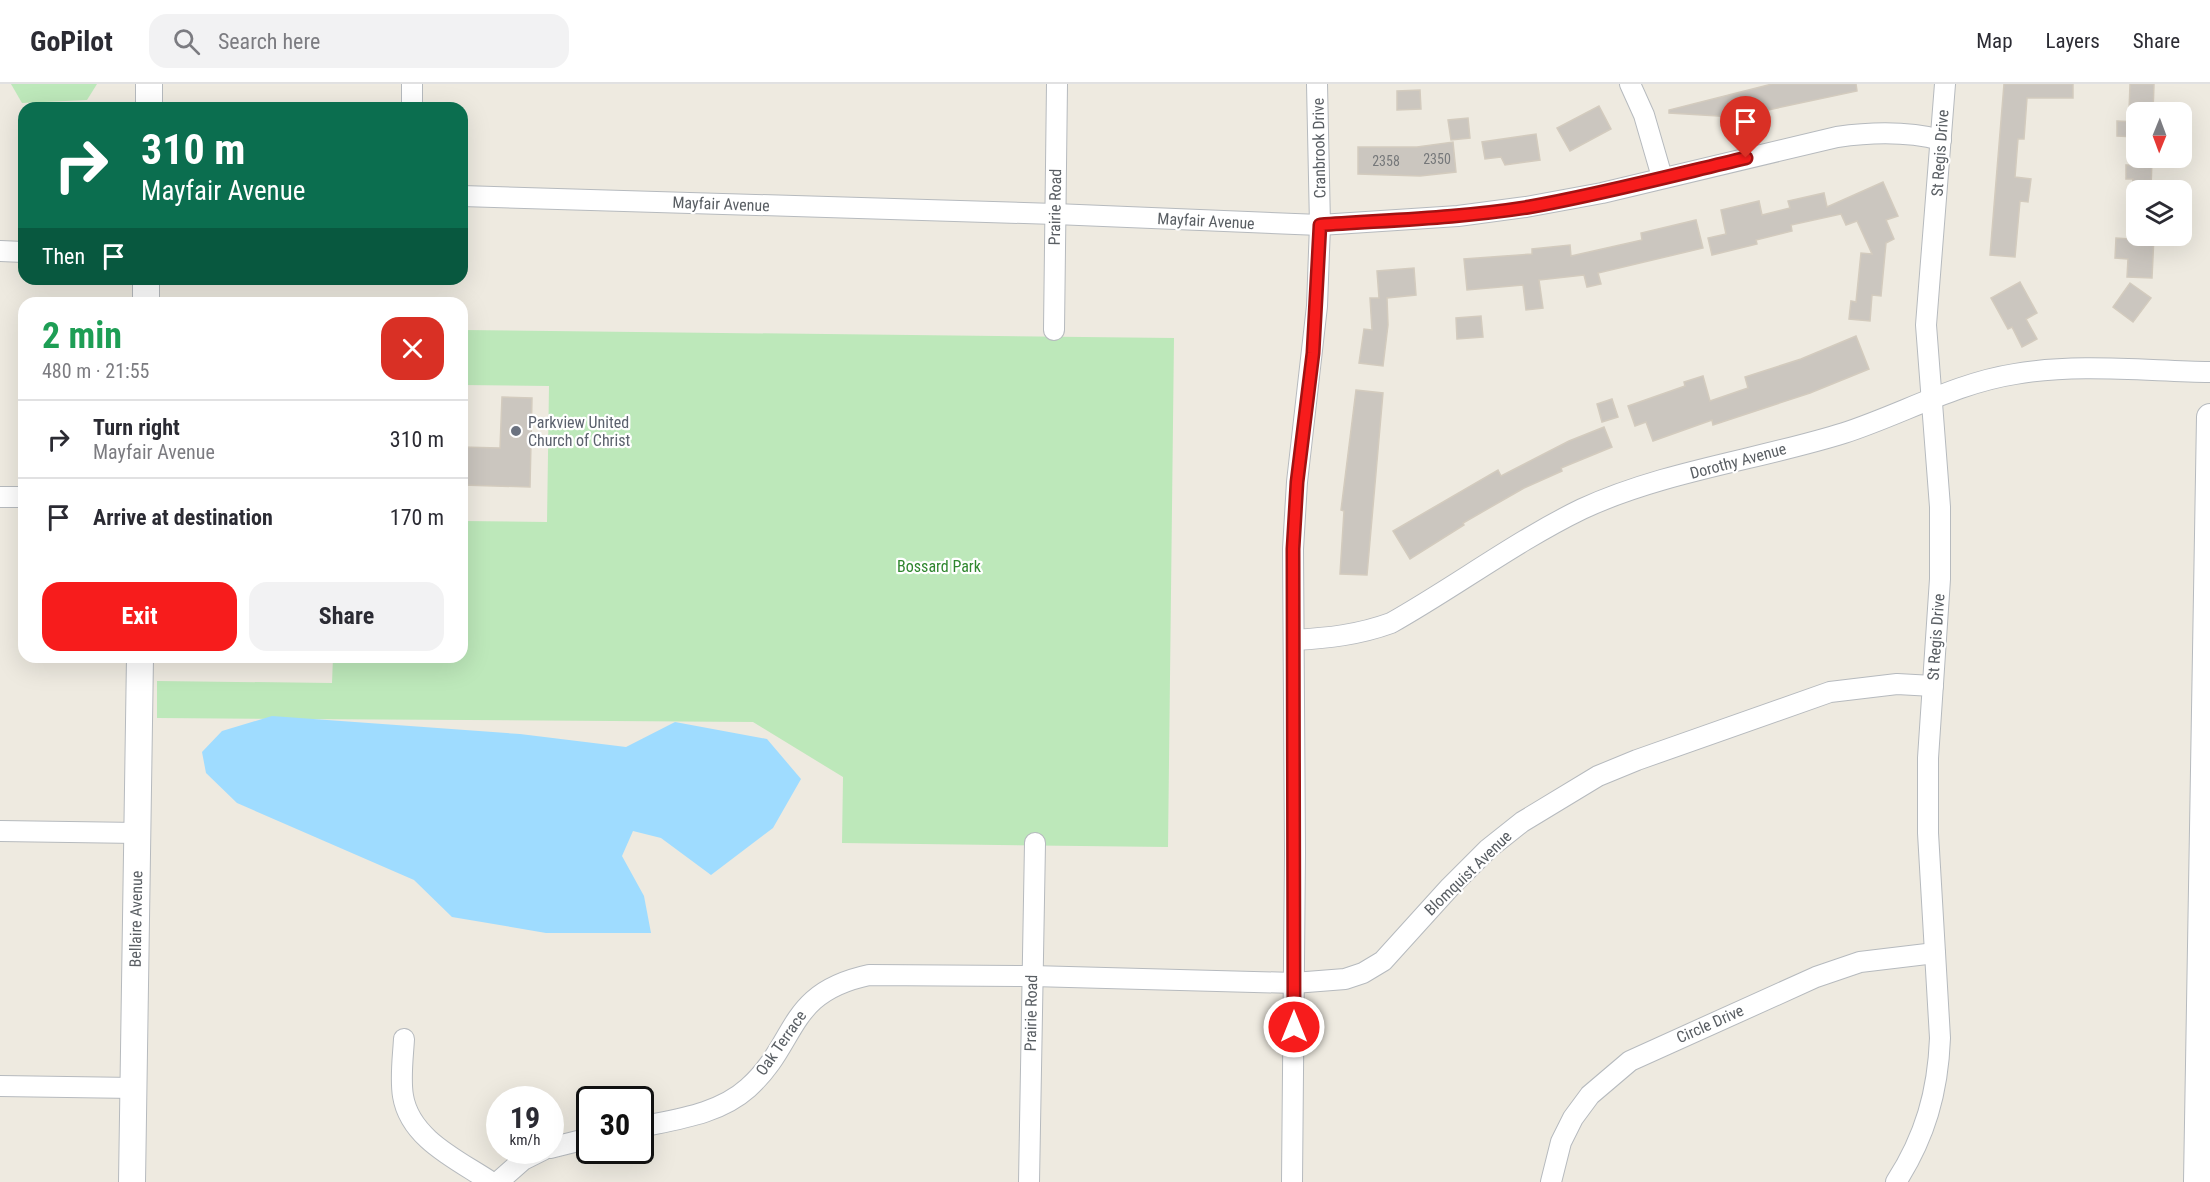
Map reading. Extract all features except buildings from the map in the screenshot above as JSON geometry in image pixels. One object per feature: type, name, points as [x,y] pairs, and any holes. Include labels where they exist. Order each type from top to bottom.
[{"type":"street","points":[[149,84],[149,102]]},
{"type":"street","points":[[412,84],[412,102]]},
{"type":"street","name":"Prairie Road","points":[[1054,330],[1057,84]]},
{"type":"street","name":"Cranbrook Drive","points":[[1292,1182],[1293,549],[1297,482],[1313,353],[1320,225],[1317,84]]},
{"type":"street","points":[[1630,84],[1644,115],[1662,177]]},
{"type":"street","name":"St Regis Drive","points":[[1896,1182],[1924,1130],[1935,1090],[1940,1038],[1928,833],[1928,758],[1940,579],[1940,507],[1926,325],[1945,84]]},
{"type":"street","name":"Mayfair Avenue","points":[[468,196],[1055,214],[1320,225],[1458,216],[1526,207],[1602,193],[1837,137],[1868,133],[1902,134],[1941,140]]},
{"type":"street","points":[[0,251],[18,252]]},
{"type":"street","name":"Dorothy Avenue","points":[[1294,640],[1337,638],[1365,633],[1391,623],[1544,530],[1621,493],[1843,433],[1981,382],[2013,374],[2045,370],[2210,372]]},
{"type":"street","points":[[2197,1182],[2210,417]]},
{"type":"street","points":[[0,497],[18,497]]},
{"type":"street","name":"Bellaire Avenue","points":[[132,1182],[140,663]]},
{"type":"street","name":"Blomquist Avenue","points":[[1032,976],[1294,983],[1345,979],[1363,973],[1383,961],[1488,849],[1532,816],[1598,776],[1830,692],[1897,684],[1933,686]]},
{"type":"street","points":[[0,831],[138,833]]},
{"type":"street","name":"Prairie Road","points":[[1029,1182],[1035,843]]},
{"type":"street","name":"Circle Drive","points":[[1551,1182],[1561,1142],[1573,1118],[1590,1095],[1630,1061],[1816,977],[1860,962],[1935,953]]},
{"type":"street","name":"Oak Terrace","points":[[654,1124],[703,1113],[740,1094],[762,1073],[797,1016],[827,989],[850,979],[890,975],[1032,976]]},
{"type":"street","points":[[404,1039],[403,1094],[413,1124],[423,1135],[491,1182]]},
{"type":"street","points":[[0,1086],[134,1088]]},
{"type":"street","points":[[498,1182],[518,1164]]},
{"type":"green space","points":[[11,84],[97,84],[87,100],[21,102]]},
{"type":"green space","name":"Bossard Park","points":[[468,330],[1174,338],[1168,847],[842,843],[843,777],[753,722],[157,718],[157,681],[332,683],[333,663],[468,663],[468,521],[547,522],[549,386],[468,385]]},
{"type":"water","points":[[272,716],[520,734],[626,747],[675,722],[767,739],[801,779],[773,828],[711,875],[661,838],[633,831],[622,856],[644,896],[651,933],[546,933],[452,917],[414,880],[237,803],[206,773],[202,752],[222,731]]},
{"type":"place","name":"Parkview United Church of Christ","points":[[516,431]]},
{"type":"route","points":[[1294,1027],[1293,549],[1297,482],[1317,306],[1320,225],[1458,216],[1526,207],[1602,193],[1746,158]]}]
